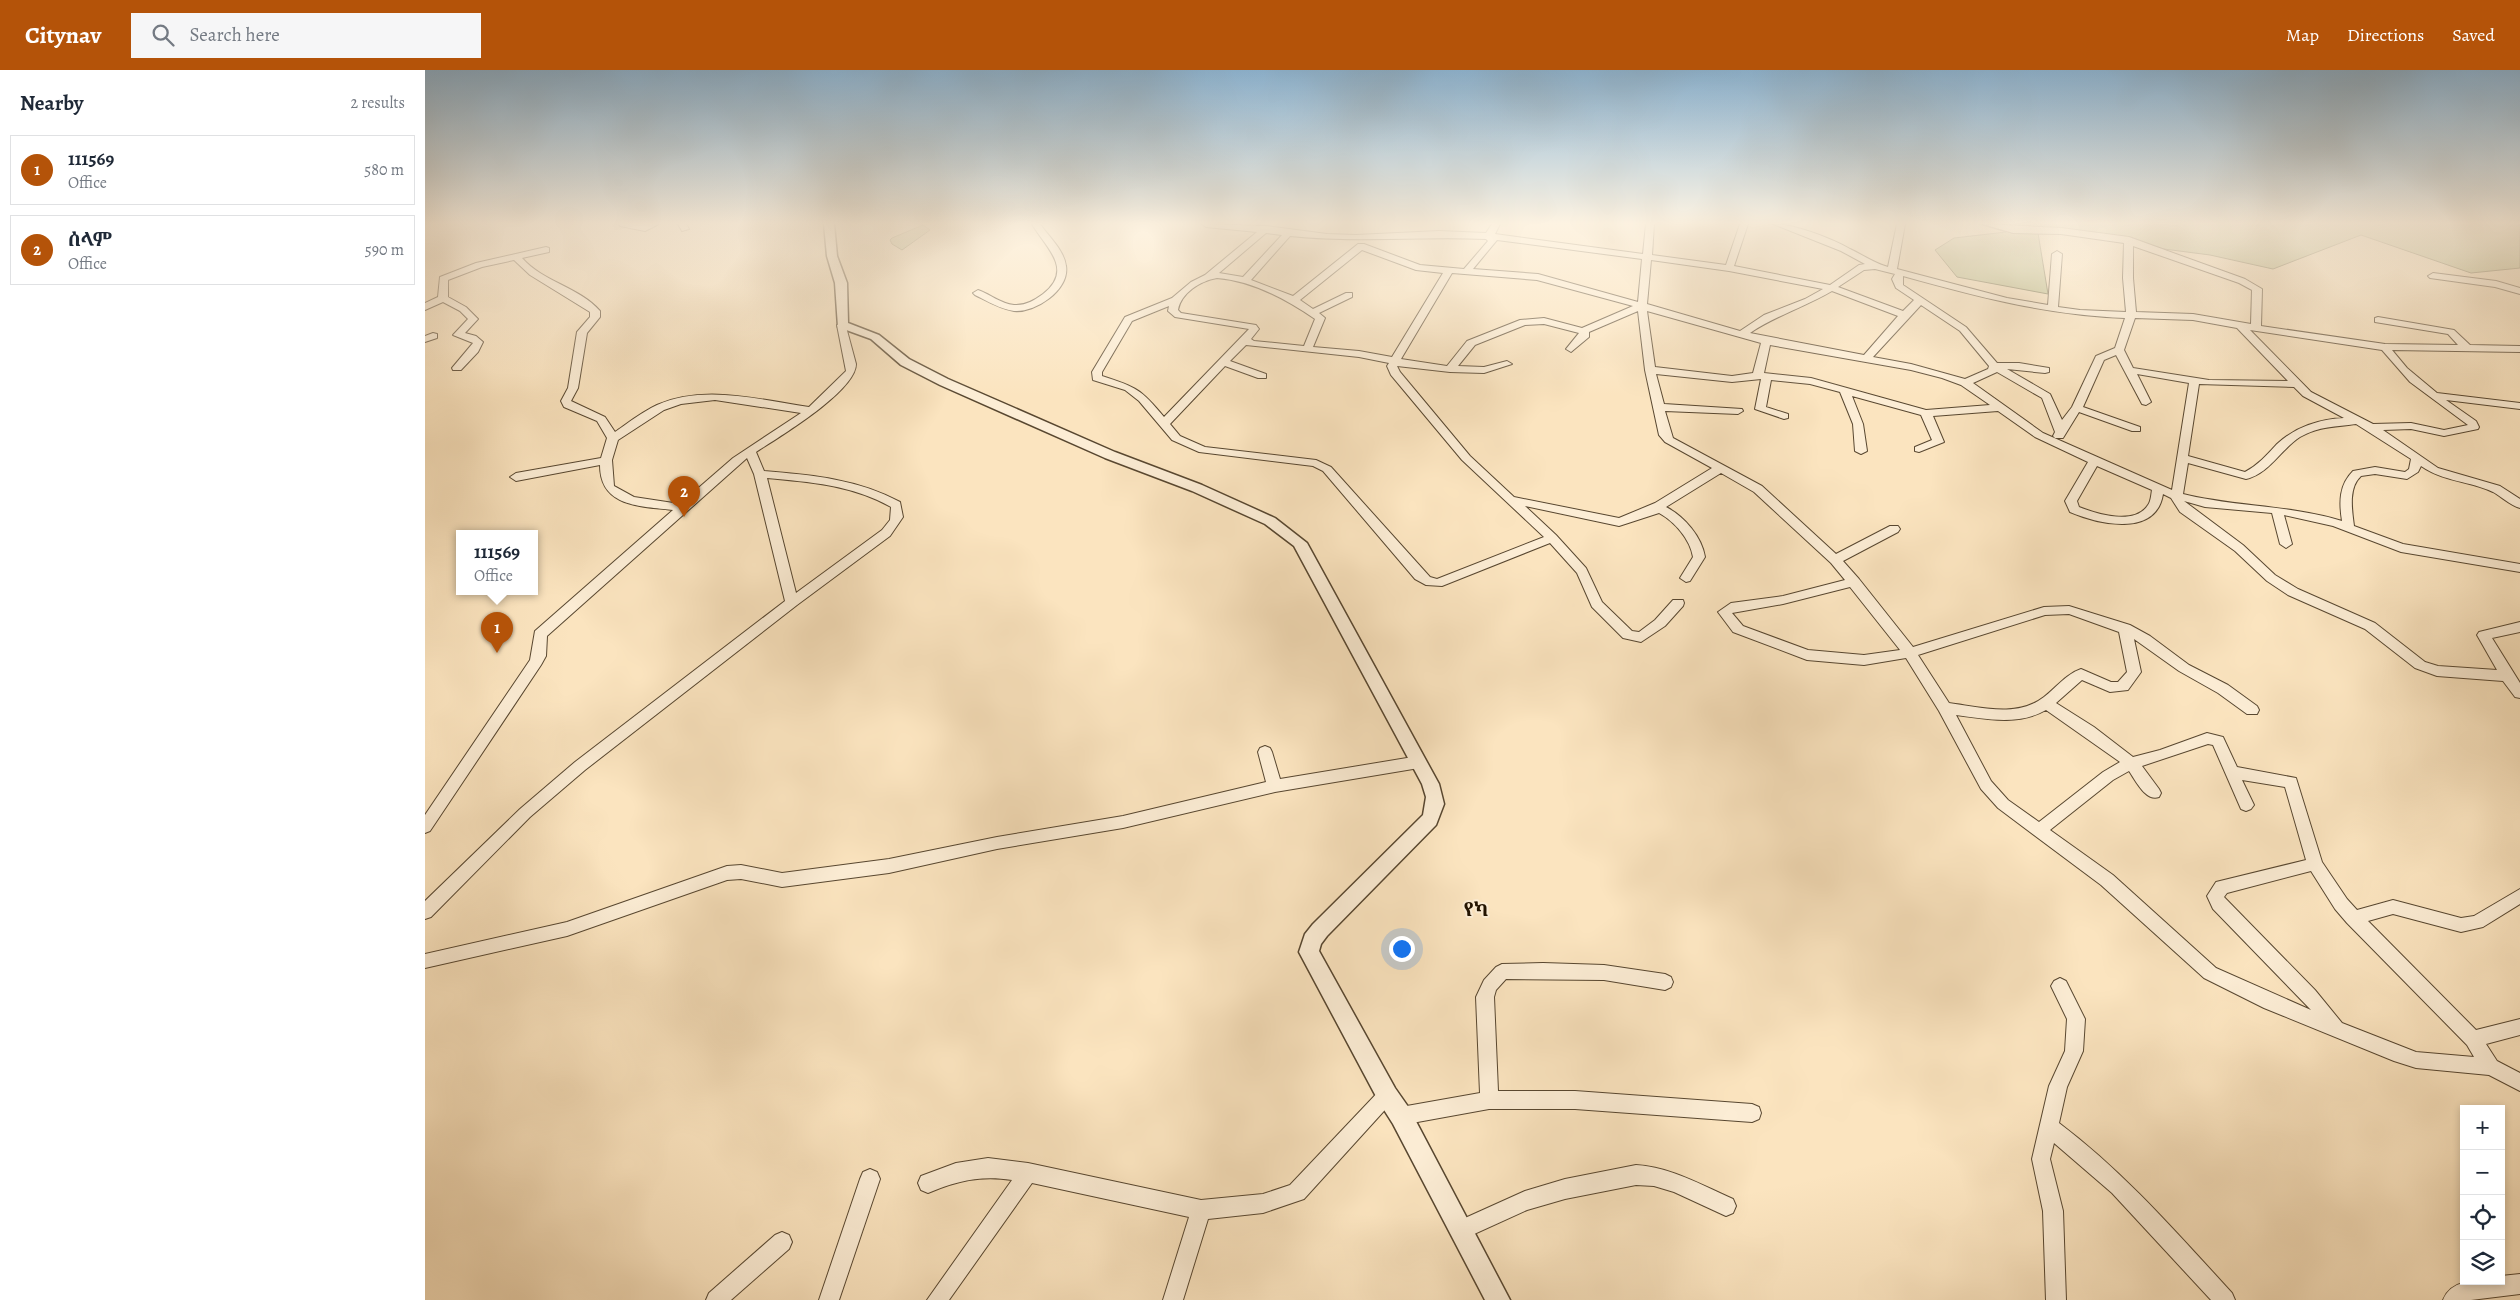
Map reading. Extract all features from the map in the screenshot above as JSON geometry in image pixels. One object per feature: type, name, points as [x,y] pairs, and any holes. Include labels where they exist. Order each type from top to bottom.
[{"type":"street","points":[[443,281],[443,298]]},
{"type":"street","points":[[547,281],[584,301],[595,311],[595,317],[582,332],[573,388],[566,401],[568,405],[601,419],[613,438]]},
{"type":"street","points":[[425,827],[536,662],[541,634],[681,508],[750,451],[811,411],[846,379],[851,371],[842,325],[840,281]]},
{"type":"street","points":[[978,292],[1016,308],[1034,302],[1050,293],[1059,281]]},
{"type":"street","points":[[1202,281],[1175,300],[1128,319],[1097,372],[1097,378],[1129,388],[1143,399],[1176,438],[1203,450],[1316,463],[1327,469],[1419,576],[1426,581],[1438,583],[1552,538]]},
{"type":"street","points":[[1246,281],[1294,300],[1314,312],[1320,318],[1320,322],[1307,350]]},
{"type":"street","points":[[1294,300],[1315,281]]},
{"type":"street","points":[[1443,281],[1392,366],[1395,374],[1466,458],[1552,538],[1582,571],[1597,604],[1628,635],[1641,637],[1660,623],[1678,603]]},
{"type":"street","points":[[1554,281],[1766,341],[1930,371],[1965,383],[1999,408],[2057,444],[2158,490],[2177,496],[2205,503],[2277,510],[2336,523],[2401,548],[2520,568]]},
{"type":"street","points":[[1645,281],[1642,306],[1650,370],[1665,435],[1669,440],[1758,489],[1835,560],[1855,582],[1910,653],[1945,708],[1986,786],[2003,804],[2107,880],[2210,973],[2269,1002],[2416,1060],[2491,1068],[2520,1082]]},
{"type":"street","points":[[1807,281],[1831,288],[1904,315]]},
{"type":"street","points":[[1742,334],[1767,317],[1808,301],[1841,281]]},
{"type":"street","points":[[1897,281],[1919,301],[1963,329],[1993,366],[2046,396],[2060,431]]},
{"type":"street","points":[[1932,281],[1997,299],[2080,313],[2173,315],[2385,347],[2520,349]]},
{"type":"street","points":[[2053,309],[2055,281]]},
{"type":"street","points":[[2127,281],[2131,315],[2119,350],[2146,402]]},
{"type":"street","points":[[2241,281],[2251,285],[2257,290],[2256,328]]},
{"type":"street","points":[[2476,281],[2496,284],[2520,291]]},
{"type":"street","points":[[1314,312],[1349,295]]},
{"type":"street","points":[[425,307],[443,298]]},
{"type":"street","points":[[443,298],[463,309],[473,319],[458,334],[478,342],[457,368]]},
{"type":"street","points":[[1163,424],[1254,329],[1253,327],[1178,315],[1173,310],[1175,300]]},
{"type":"street","points":[[1866,359],[1904,315],[1919,301]]},
{"type":"street","points":[[1450,369],[1471,343],[1523,322],[1544,321],[1583,331],[1642,306]]},
{"type":"street","points":[[2378,320],[2447,330],[2453,333],[2467,349]]},
{"type":"street","points":[[842,325],[868,333],[905,362],[979,399],[1197,488],[1270,521],[1288,532],[1300,543],[1419,762],[1435,795],[1437,809],[1430,820],[1320,930],[1312,940],[1309,952],[1401,1116],[1498,1300]]},
{"type":"street","points":[[2240,325],[2295,384],[2319,402],[2371,427],[2444,474],[2496,489],[2520,504]]},
{"type":"street","points":[[1571,349],[1585,335],[1583,331]]},
{"type":"street","points":[[1245,340],[1262,347],[1359,354],[1450,369],[1484,370],[1507,364]]},
{"type":"street","points":[[1766,341],[1760,409],[1784,416]]},
{"type":"street","points":[[2371,427],[2411,426],[2444,433],[2475,427],[2431,394],[2417,386],[2401,370],[2385,347]]},
{"type":"street","points":[[2057,444],[2060,431],[2077,408],[2100,358],[2119,350]]},
{"type":"street","points":[[1222,362],[1262,376]]},
{"type":"street","points":[[1993,366],[2019,366],[2045,370]]},
{"type":"street","points":[[1965,383],[1992,370],[1993,366]]},
{"type":"street","points":[[1650,370],[1732,379],[1763,376],[1811,381],[1925,413],[1999,408]]},
{"type":"street","points":[[2129,370],[2194,381],[2226,384],[2295,384]]},
{"type":"street","points":[[2194,381],[2177,496],[2177,500],[2184,510],[2239,548],[2271,578],[2293,592],[2370,626],[2421,665],[2437,671],[2507,676]]},
{"type":"street","points":[[1845,389],[1858,424],[1861,451]]},
{"type":"street","points":[[2431,394],[2470,401],[2520,406]]},
{"type":"street","points":[[681,508],[619,496],[609,488],[606,480],[606,461],[613,438],[668,404],[705,397],[811,411]]},
{"type":"street","points":[[1659,407],[1738,411]]},
{"type":"street","points":[[2077,408],[2136,429]]},
{"type":"street","points":[[1919,449],[1938,442],[1925,413]]},
{"type":"street","points":[[2182,458],[2247,476],[2267,463],[2283,444],[2297,434],[2327,422],[2359,422]]},
{"type":"street","points":[[750,451],[760,474],[792,602]]},
{"type":"street","points":[[2349,528],[2345,498],[2357,474],[2364,470],[2407,476],[2414,470],[2417,458]]},
{"type":"street","points":[[516,477],[606,461]]},
{"type":"street","points":[[2094,461],[2071,501],[2074,509],[2081,513],[2120,520],[2138,519],[2147,516],[2152,510],[2158,500],[2158,490]]},
{"type":"street","points":[[1512,500],[1619,522],[1629,520],[1655,507],[1721,468]]},
{"type":"street","points":[[425,912],[531,807],[580,766],[792,602],[885,533],[896,522],[899,513],[897,505],[881,495],[852,485],[829,480],[760,474]]},
{"type":"street","points":[[1655,507],[1665,510],[1679,520],[1698,551],[1699,557],[1686,578]]},
{"type":"street","points":[[2277,510],[2286,544]]},
{"type":"street","points":[[1835,560],[1894,529]]},
{"type":"street","points":[[1855,582],[1783,600],[1731,606],[1724,612],[1738,629],[1807,655],[1864,660],[1910,653],[2045,611],[2069,610],[2084,613],[2125,628],[2145,639],[2184,668],[2223,690],[2252,710]]},
{"type":"street","points":[[2520,627],[2484,635],[2507,676],[2520,693]]},
{"type":"street","points":[[1945,708],[2013,713],[2038,708],[2081,674],[2110,688],[2117,688],[2131,678],[2134,672],[2125,628]]},
{"type":"street","points":[[2046,703],[2089,731],[2131,764],[2154,793]]},
{"type":"street","points":[[2039,830],[2108,776],[2131,764],[2213,738],[2218,741],[2246,804]]},
{"type":"street","points":[[1265,752],[1275,786]]},
{"type":"street","points":[[425,961],[567,929],[727,873],[741,872],[782,880],[889,866],[997,843],[1123,822],[1275,786],[1419,762]]},
{"type":"street","points":[[2231,772],[2291,782],[2315,864],[2341,904],[2473,1038],[2491,1068]]},
{"type":"street","points":[[2315,864],[2222,887],[2215,896],[2219,904],[2309,996],[2336,1028]]},
{"type":"street","points":[[2353,918],[2393,907],[2461,925],[2477,922],[2520,896]]},
{"type":"street","points":[[1489,1100],[1485,997],[1490,985],[1503,972],[1583,970],[1629,973],[1665,982]]},
{"type":"street","points":[[2055,1300],[2053,1211],[2041,1158],[2047,1126],[2058,1086],[2074,1051],[2076,1019],[2059,986]]},
{"type":"street","points":[[2473,1038],[2520,1027]]},
{"type":"street","points":[[928,1183],[958,1170],[980,1165],[1028,1173],[1201,1210],[1285,1199],[1297,1192],[1387,1094]]},
{"type":"street","points":[[1401,1116],[1489,1100],[1575,1100],[1752,1113]]},
{"type":"street","points":[[2047,1126],[2077,1146],[2115,1180],[2225,1300]]},
{"type":"street","points":[[937,1300],[1028,1173]]},
{"type":"street","points":[[1461,1230],[1525,1201],[1565,1189],[1636,1175],[1654,1176],[1676,1183],[1726,1206]]},
{"type":"street","points":[[829,1300],[870,1179]]},
{"type":"street","points":[[1173,1300],[1201,1210]]},
{"type":"street","points":[[717,1300],[781,1242]]},
{"type":"street","points":[[2453,1300],[2470,1289],[2520,1284]]},
{"type":"green space","points":[[1981,281],[2046,281],[2048,294]]},
{"type":"place","name":"ሰላም","points":[[684,517]]},
{"type":"place","name":"111569","points":[[497,653]]},
{"type":"district","name":"የካ","points":[[1476,909]]}]
